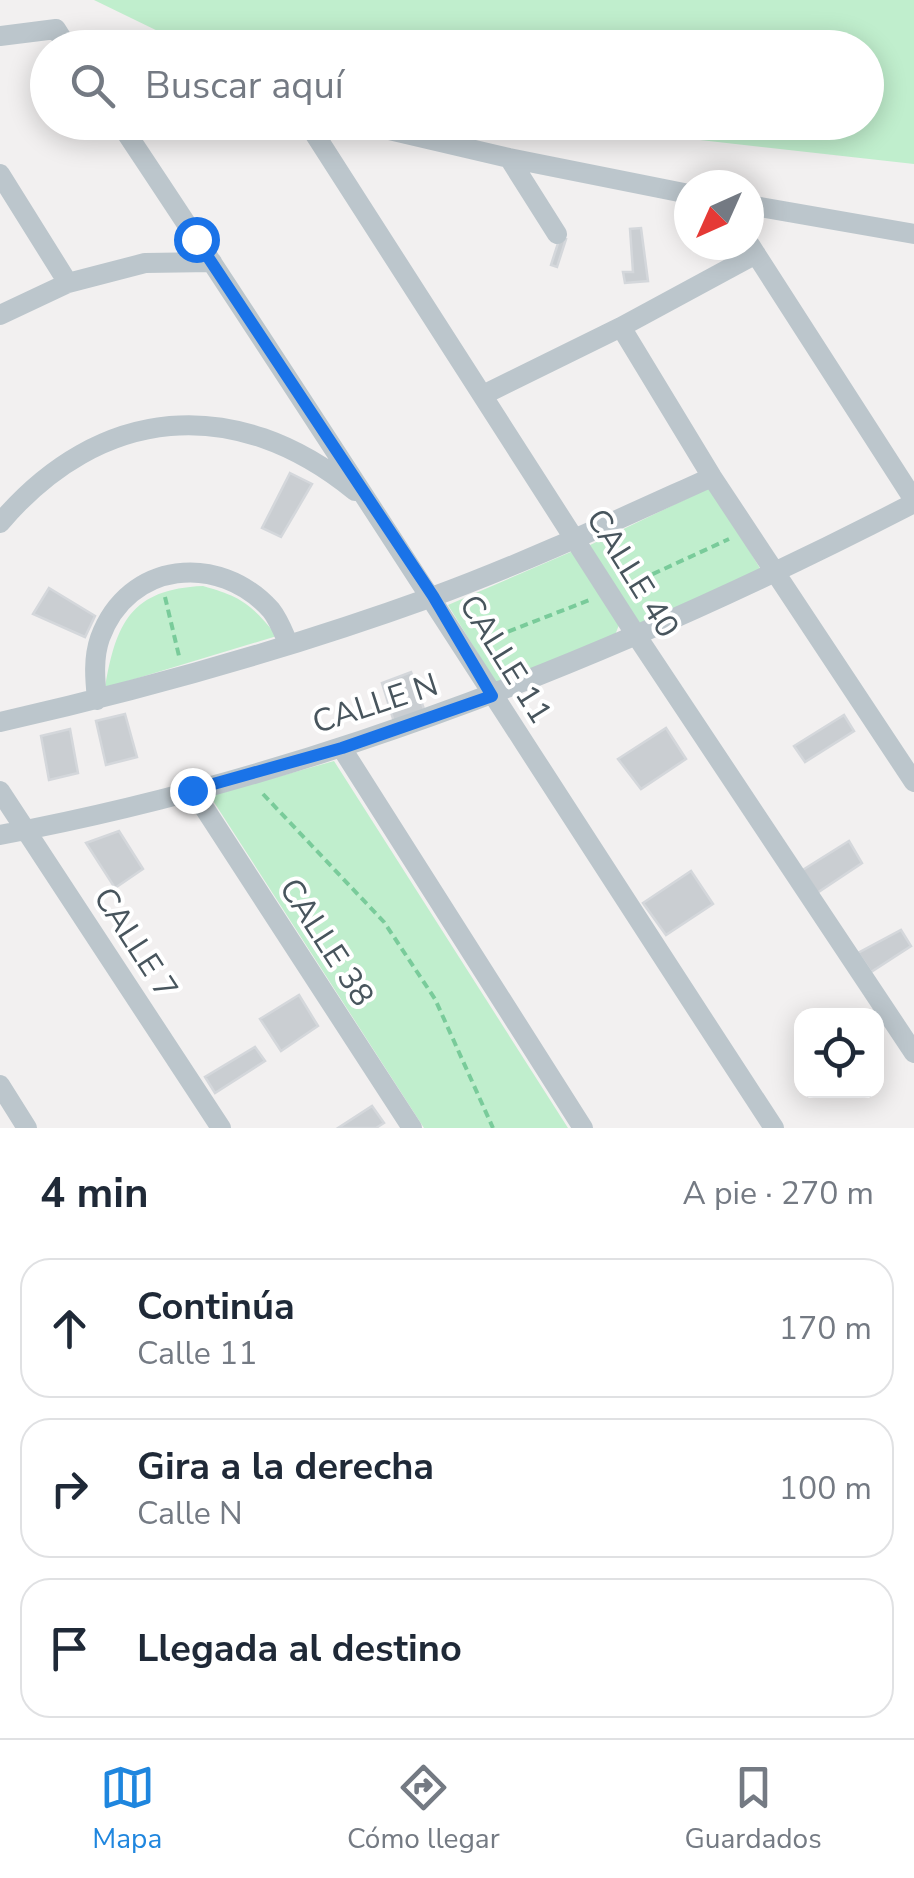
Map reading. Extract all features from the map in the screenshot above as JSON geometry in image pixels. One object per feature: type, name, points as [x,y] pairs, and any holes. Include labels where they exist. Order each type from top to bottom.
[{"type":"street","points":[[0,36],[30,32]]},
{"type":"street","name":"CALLE 11","points":[[131,140],[433,596],[492,696],[774,1128]]},
{"type":"street","name":"CALLE 40","points":[[319,140],[636,636],[914,1052]]},
{"type":"street","points":[[432,140],[674,191]]},
{"type":"street","points":[[508,158],[557,234]]},
{"type":"street","points":[[0,174],[68,283]]},
{"type":"street","points":[[764,209],[914,234]]},
{"type":"street","points":[[482,395],[622,327],[733,260]]},
{"type":"street","points":[[761,260],[914,502]]},
{"type":"street","points":[[0,315],[68,283],[144,263],[212,262]]},
{"type":"street","points":[[622,327],[712,477],[914,782]]},
{"type":"street","points":[[0,522],[24,495],[58,467],[92,448],[132,432],[176,424],[267,438],[308,457],[372,505]]},
{"type":"street","points":[[0,722],[97,700],[290,645],[433,596],[712,477]]},
{"type":"street","name":"CALLE N","points":[[0,835],[192,790],[342,748],[492,696],[636,636],[914,502]]},
{"type":"street","points":[[97,700],[94,670],[98,641],[110,614],[131,592],[159,576],[198,571],[240,585],[274,614],[290,645]]},
{"type":"street","points":[[342,748],[582,1128]]},
{"type":"street","name":"CALLE 38","points":[[192,790],[412,1128]]},
{"type":"street","name":"CALLE 7","points":[[0,791],[221,1128]]},
{"type":"street","points":[[0,1085],[28,1128]]},
{"type":"path","points":[[159,576],[184,675]]},
{"type":"path","points":[[245,775],[384,922],[435,999],[493,1128]]},
{"type":"green space","points":[[94,0],[914,0],[914,164],[700,140],[884,140],[884,30],[156,30]]},
{"type":"green space","points":[[711,487],[761,570],[641,625],[588,546]]},
{"type":"green space","points":[[573,551],[619,625],[615,635],[496,683],[448,605]]},
{"type":"green space","points":[[203,586],[245,603],[277,636],[105,688],[115,645],[131,614],[159,594]]},
{"type":"green space","points":[[334,761],[568,1128],[424,1128],[210,796]]},
{"type":"building","points":[[641,228],[648,281],[625,283],[623,272],[633,272],[630,229]]},
{"type":"building","points":[[560,237],[566,239],[557,267],[551,265]]},
{"type":"building","points":[[290,473],[312,484],[281,537],[262,528]]},
{"type":"building","points":[[49,588],[95,616],[85,637],[33,614]]},
{"type":"building","points":[[411,672],[425,712],[394,722],[382,683]]},
{"type":"building","points":[[125,714],[137,757],[106,765],[96,721]]},
{"type":"building","points":[[844,715],[854,731],[805,762],[794,746]]},
{"type":"building","points":[[666,728],[686,759],[641,789],[618,759]]},
{"type":"building","points":[[70,729],[78,773],[49,780],[41,736]]},
{"type":"building","points":[[119,831],[143,869],[115,888],[86,843]]},
{"type":"building","points":[[849,841],[862,863],[817,893],[801,871]]},
{"type":"building","points":[[691,871],[713,904],[666,935],[643,903]]},
{"type":"building","points":[[901,930],[911,946],[871,972],[858,953]]},
{"type":"building","points":[[299,995],[318,1026],[281,1051],[260,1019]]},
{"type":"building","points":[[255,1047],[265,1061],[215,1093],[205,1077]]},
{"type":"building","points":[[372,1106],[384,1123],[376,1128],[338,1128]]},
{"type":"route","points":[[192,790],[342,748],[492,696],[433,596],[196,239]]}]
